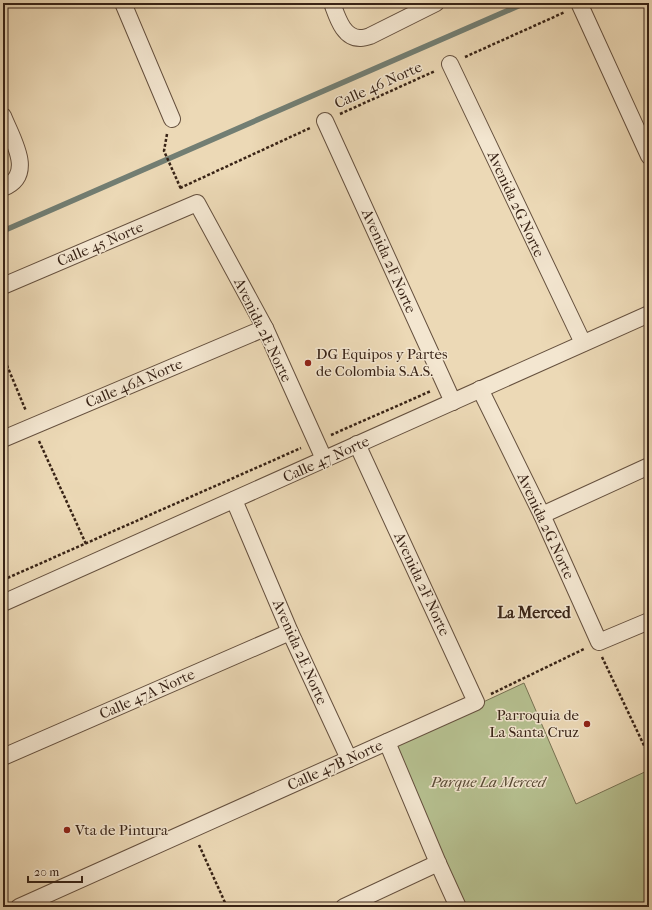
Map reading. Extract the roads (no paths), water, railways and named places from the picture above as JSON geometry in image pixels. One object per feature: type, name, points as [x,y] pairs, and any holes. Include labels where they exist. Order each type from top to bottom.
[{"type":"street","points":[[123,3],[172,119]]},
{"type":"street","points":[[332,3],[339,21],[345,30],[352,36],[360,38],[370,36],[436,3]]},
{"type":"street","points":[[580,5],[649,156]]},
{"type":"street","name":"Avenida 2G Norte","points":[[450,64],[583,343]]},
{"type":"street","points":[[3,116],[21,164],[19,176],[6,187]]},
{"type":"street","name":"Avenida 2F Norte","points":[[325,121],[453,402]]},
{"type":"street","name":"Calle 45 Norte","points":[[3,286],[197,203]]},
{"type":"street","name":"Avenida 2E Norte","points":[[197,203],[265,328],[324,459]]},
{"type":"street","name":"Calle 47 Norte","points":[[3,603],[649,314]]},
{"type":"street","name":"Calle 46A Norte","points":[[3,439],[265,328]]},
{"type":"street","name":"Avenida 2G Norte","points":[[480,389],[542,515],[597,643],[649,621]]},
{"type":"street","name":"Avenida 2F Norte","points":[[357,444],[476,702]]},
{"type":"street","points":[[542,515],[649,466]]},
{"type":"street","name":"Avenida 2E Norte","points":[[234,500],[290,632],[349,759]]},
{"type":"street","name":"Calle 47A Norte","points":[[3,757],[290,632]]},
{"type":"street","name":"Calle 47B Norte","points":[[19,907],[476,702]]},
{"type":"street","points":[[387,742],[458,907]]},
{"type":"street","points":[[344,907],[438,863]]},
{"type":"waterway","points":[[3,231],[525,3]]},
{"type":"place","name":"DG Equipos y Partes de Colombia S.A.S.","points":[[308,363]]},
{"type":"place","name":"Parroquia de La Santa Cruz","points":[[587,724]]},
{"type":"place","name":"Vta de Pintura","points":[[67,830]]},
{"type":"district","name":"La Merced","points":[[534,612]]},
{"type":"park label","name":"Parque La Merced","points":[[488,782]]}]
